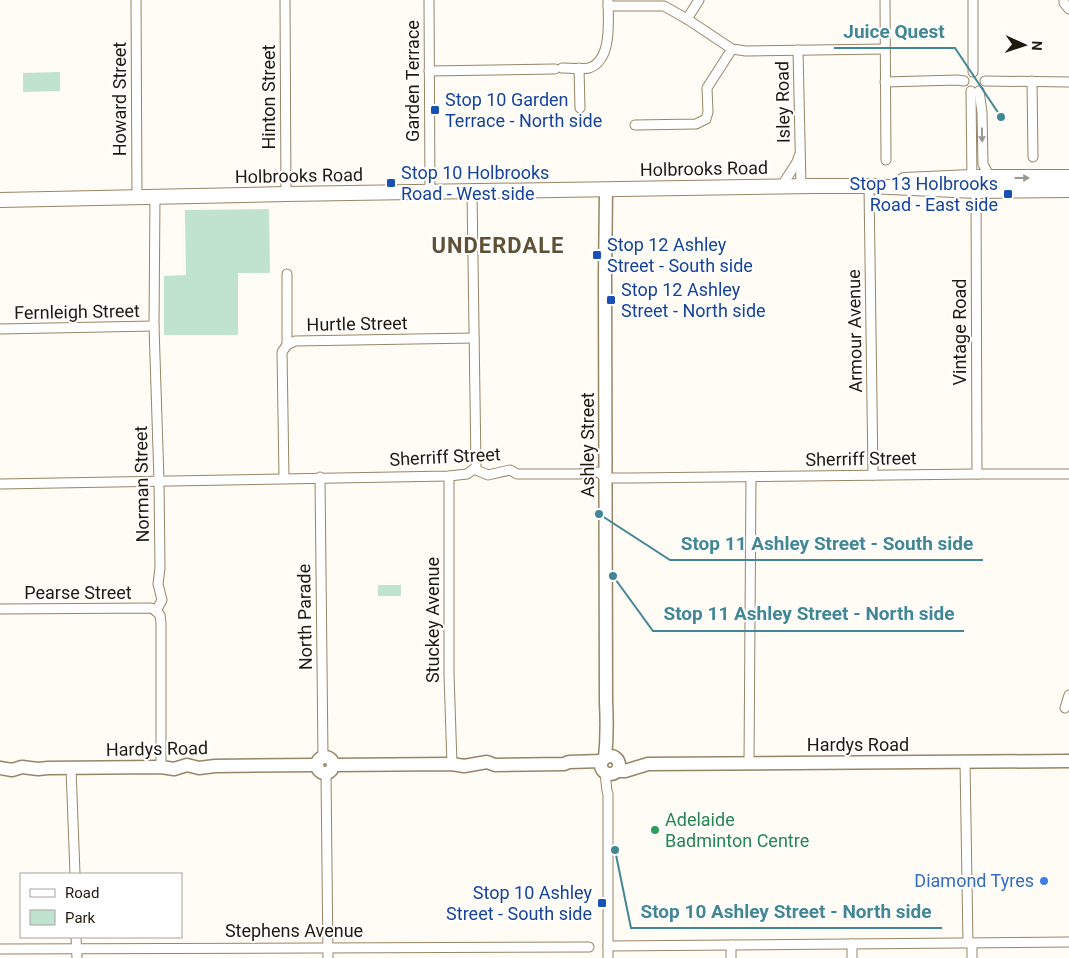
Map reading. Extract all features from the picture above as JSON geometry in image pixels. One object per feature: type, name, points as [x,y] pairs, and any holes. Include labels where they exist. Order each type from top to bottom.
[{"type":"main road","name":"Holbrooks Road","points":[[973,186],[990,178],[1069,177]]},
{"type":"main road","name":"Holbrooks Road","points":[[0,200],[807,186],[973,186],[1069,190]]},
{"type":"street","name":"Howard Street","points":[[136,0],[137,198]]},
{"type":"street","name":"Hinton Street","points":[[284,0],[286,194]]},
{"type":"street","name":"Garden Terrace","points":[[429,0],[430,192]]},
{"type":"street","points":[[687,19],[699,0]]},
{"type":"street","points":[[885,0],[886,160]]},
{"type":"street","points":[[973,0],[973,72]]},
{"type":"street","points":[[1064,0],[1069,9]]},
{"type":"street","points":[[430,71],[589,68],[599,62],[609,38],[608,3],[664,6],[732,49],[746,51],[884,49]]},
{"type":"street","points":[[635,125],[696,124],[706,119],[708,112],[707,88],[732,49]]},
{"type":"street","name":"Isley Road","points":[[798,50],[800,153],[808,181],[807,186]]},
{"type":"street","points":[[579,68],[580,108]]},
{"type":"street","points":[[975,91],[983,87],[985,81],[980,73],[973,72],[967,75],[964,81],[966,87],[975,91],[982,112],[983,164],[990,178]]},
{"type":"street","points":[[885,82],[964,81]]},
{"type":"street","points":[[985,81],[1069,82]]},
{"type":"street","points":[[1032,81],[1033,157]]},
{"type":"street","name":"Vintage Road","points":[[975,91],[973,186],[977,474]]},
{"type":"street","name":"Isley Road","points":[[781,187],[797,162],[800,153]]},
{"type":"street","name":"Armour Avenue","points":[[869,186],[873,475]]},
{"type":"street","name":"Ashley Street","points":[[606,190],[606,738],[612,785],[608,794],[608,958]]},
{"type":"street","points":[[472,192],[476,466],[474,469]]},
{"type":"street","name":"Norman Street","points":[[155,198],[154,326],[160,568],[158,584],[162,600],[156,611],[160,615],[161,623],[161,767]]},
{"type":"street","points":[[286,274],[286,345]]},
{"type":"street","name":"Fernleigh Street","points":[[0,329],[154,326]]},
{"type":"street","name":"Hurtle Street","points":[[284,478],[282,352],[286,345],[295,341],[474,338]]},
{"type":"street","name":"Sherriff Street","points":[[0,484],[449,476],[467,474],[474,469],[488,475],[510,470],[517,474],[579,474],[598,472],[606,478],[1069,474]]},
{"type":"street","name":"Stuckey Avenue","points":[[449,476],[449,674],[452,764]]},
{"type":"street","name":"North Parade","points":[[320,477],[328,958]]},
{"type":"street","points":[[749,763],[751,477]]},
{"type":"street","name":"Pearse Street","points":[[0,609],[151,608],[156,611]]},
{"type":"street","points":[[1065,708],[1069,695]]},
{"type":"street","name":"Hardys Road","points":[[0,768],[12,770],[22,767],[38,769],[161,767],[174,769],[187,765],[199,768],[214,766],[452,764],[464,766],[487,762],[495,765],[564,764],[569,767],[609,766],[622,761],[642,761],[648,764],[1069,761]]},
{"type":"street","points":[[965,762],[972,958]]},
{"type":"street","points":[[71,768],[74,873]]},
{"type":"street","points":[[76,938],[77,958]]},
{"type":"street","points":[[608,946],[1069,942]]},
{"type":"street","points":[[852,944],[852,958]]},
{"type":"street","points":[[731,945],[731,958]]},
{"type":"street","name":"Stephens Avenue","points":[[0,949],[589,947]]},
{"type":"green space","points":[[60,72],[60,91],[23,92],[23,73]]},
{"type":"green space","points":[[269,209],[270,273],[238,273],[238,335],[164,335],[164,276],[186,275],[185,210]]},
{"type":"green space","points":[[378,585],[401,585],[401,596],[378,596]]},
{"type":"place","name":"Stop 10 Garden Terrace - North side","points":[[435,110]]},
{"type":"place","name":"Juice Quest","points":[[1001,117]]},
{"type":"place","name":"Stop 10 Holbrooks Road - West side","points":[[391,183]]},
{"type":"place","name":"Stop 13 Holbrooks Road - East side","points":[[1008,194]]},
{"type":"place","name":"Stop 12 Ashley Street - South side","points":[[597,255]]},
{"type":"place","name":"Stop 12 Ashley Street - North side","points":[[611,300]]},
{"type":"place","name":"Stop 11 Ashley Street - South side","points":[[599,514]]},
{"type":"place","name":"Stop 11 Ashley Street - North side","points":[[613,576]]},
{"type":"place","name":"Adelaide Badminton Centre","points":[[655,830]]},
{"type":"place","name":"Stop 10 Ashley Street - North side","points":[[615,850]]},
{"type":"place","name":"Diamond Tyres","points":[[1044,881]]},
{"type":"place","name":"Stop 10 Ashley Street - South side","points":[[602,903]]},
{"type":"district","name":"UNDERDALE","points":[[498,245]]}]
